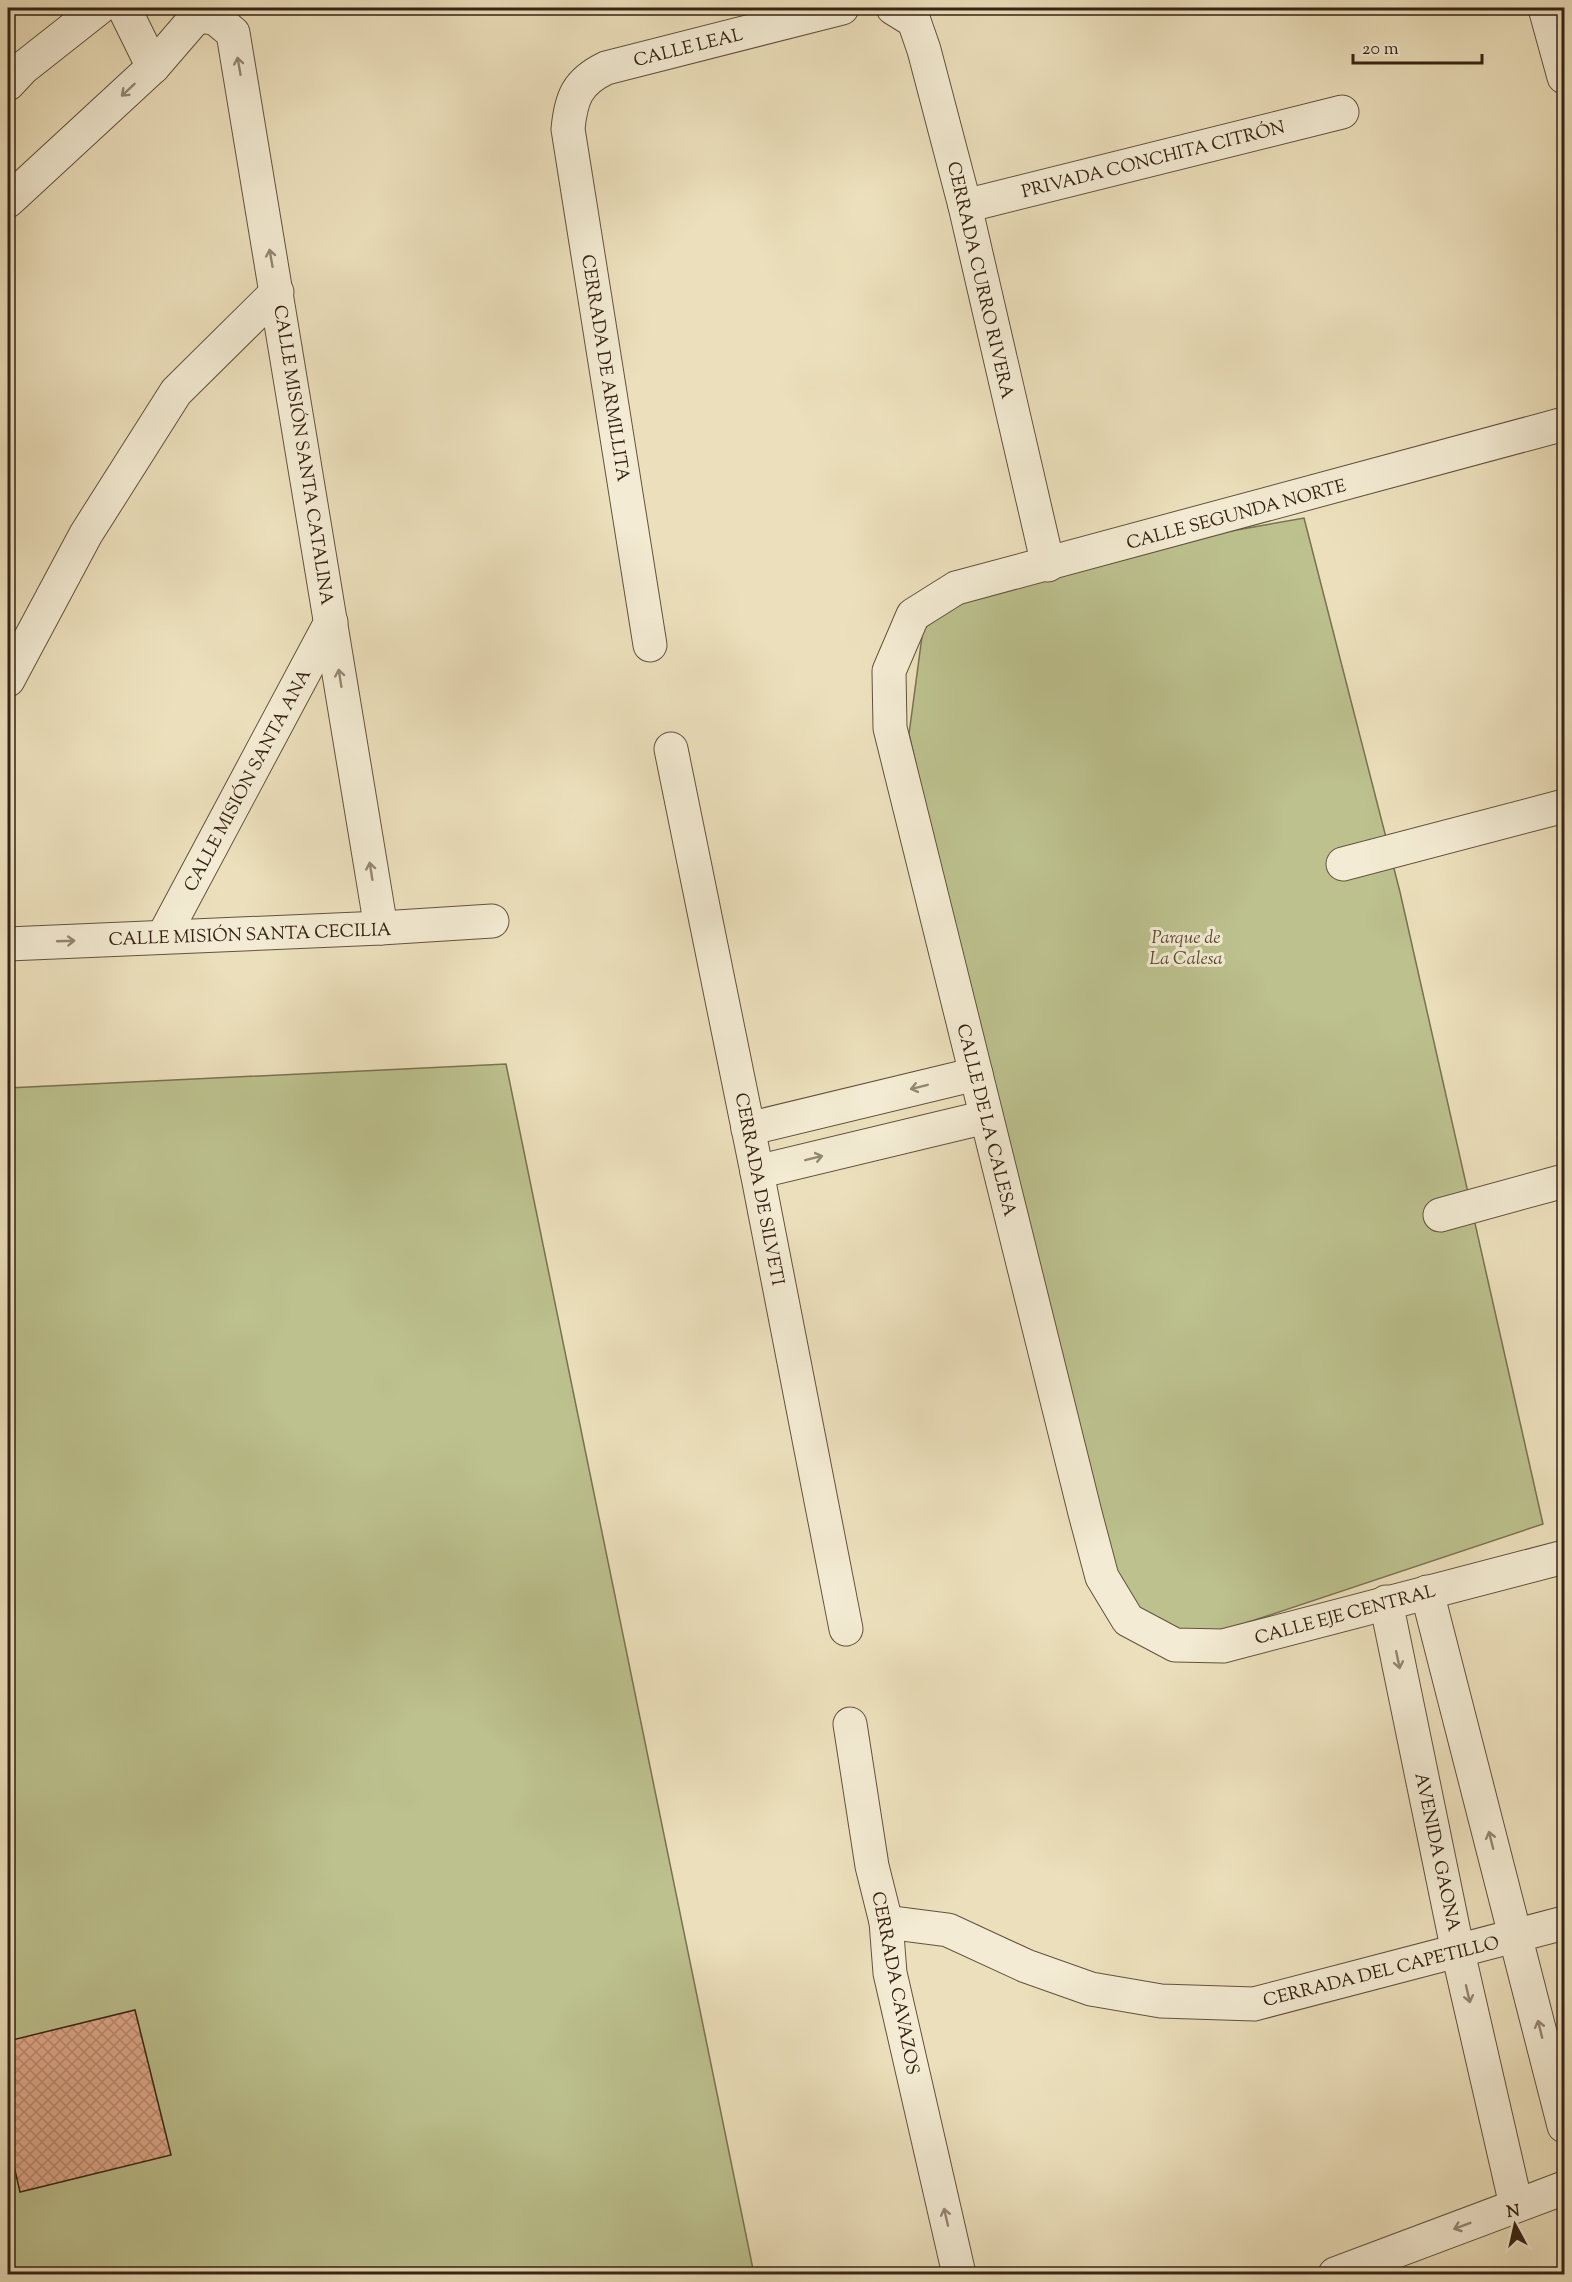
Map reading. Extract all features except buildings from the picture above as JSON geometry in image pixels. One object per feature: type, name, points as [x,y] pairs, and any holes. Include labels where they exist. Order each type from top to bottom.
[{"type":"street","points":[[8,84],[23,68],[99,8]]},
{"type":"street","points":[[124,8],[153,67]]},
{"type":"street","name":"CALLE LEAL","points":[[577,92],[588,77],[606,68],[842,8]]},
{"type":"street","name":"CERRADA CURRO RIVERA","points":[[892,8],[914,21],[965,206],[1048,565]]},
{"type":"street","points":[[1545,8],[1564,77]]},
{"type":"street","points":[[8,201],[153,67],[195,12]]},
{"type":"street","name":"CALLE MISIÓN SANTA CATALINA","points":[[195,12],[215,18],[233,33],[381,928]]},
{"type":"street","name":"CERRADA DE ARMILLITA","points":[[577,92],[570,107],[568,129],[650,645]]},
{"type":"street","name":"PRIVADA CONCHITA CITRÓN","points":[[965,206],[1342,112]]},
{"type":"street","points":[[8,680],[86,534],[176,392],[277,292]]},
{"type":"street","name":"CALLE SEGUNDA NORTE","points":[[913,615],[956,588],[1564,424]]},
{"type":"street","name":"CALLE DE LA CALESA","points":[[913,615],[889,671],[890,728],[1102,1577],[1128,1620]]},
{"type":"street","name":"CALLE MISIÓN SANTA ANA","points":[[163,937],[332,622]]},
{"type":"street","name":"CERRADA DE SILVETI","points":[[670,749],[757,1172],[846,1629]]},
{"type":"street","points":[[1343,864],[1564,806]]},
{"type":"street","name":"CALLE MISIÓN SANTA CECILIA","points":[[8,944],[492,921]]},
{"type":"street","points":[[748,1129],[976,1074]]},
{"type":"street","points":[[757,1172],[986,1117]]},
{"type":"street","points":[[1440,1215],[1564,1181]]},
{"type":"street","name":"CALLE EJE CENTRAL","points":[[1128,1620],[1175,1645],[1223,1646],[1564,1557]]},
{"type":"street","points":[[1427,1592],[1564,2126]]},
{"type":"street","name":"AVENIDA GAONA","points":[[1386,1602],[1458,1952],[1516,2205]]},
{"type":"street","name":"CERRADA CAVAZOS","points":[[850,1724],[872,1866],[886,1922],[890,1973],[959,2274]]},
{"type":"street","name":"CERRADA DEL CAPETILLO","points":[[886,1922],[948,1930],[1026,1966],[1091,1989],[1161,2001],[1254,2004],[1564,1923]]},
{"type":"street","points":[[1335,2274],[1564,2188]]},
{"type":"green space","name":"Parque de La Calesa","points":[[1304,518],[1400,892],[1543,1524],[1222,1631],[1173,1630],[1132,1613],[1095,1509],[997,1114],[909,734],[923,629],[961,602],[1203,536]]},
{"type":"green space","points":[[506,1064],[754,2274],[8,2274],[8,1088]]}]
